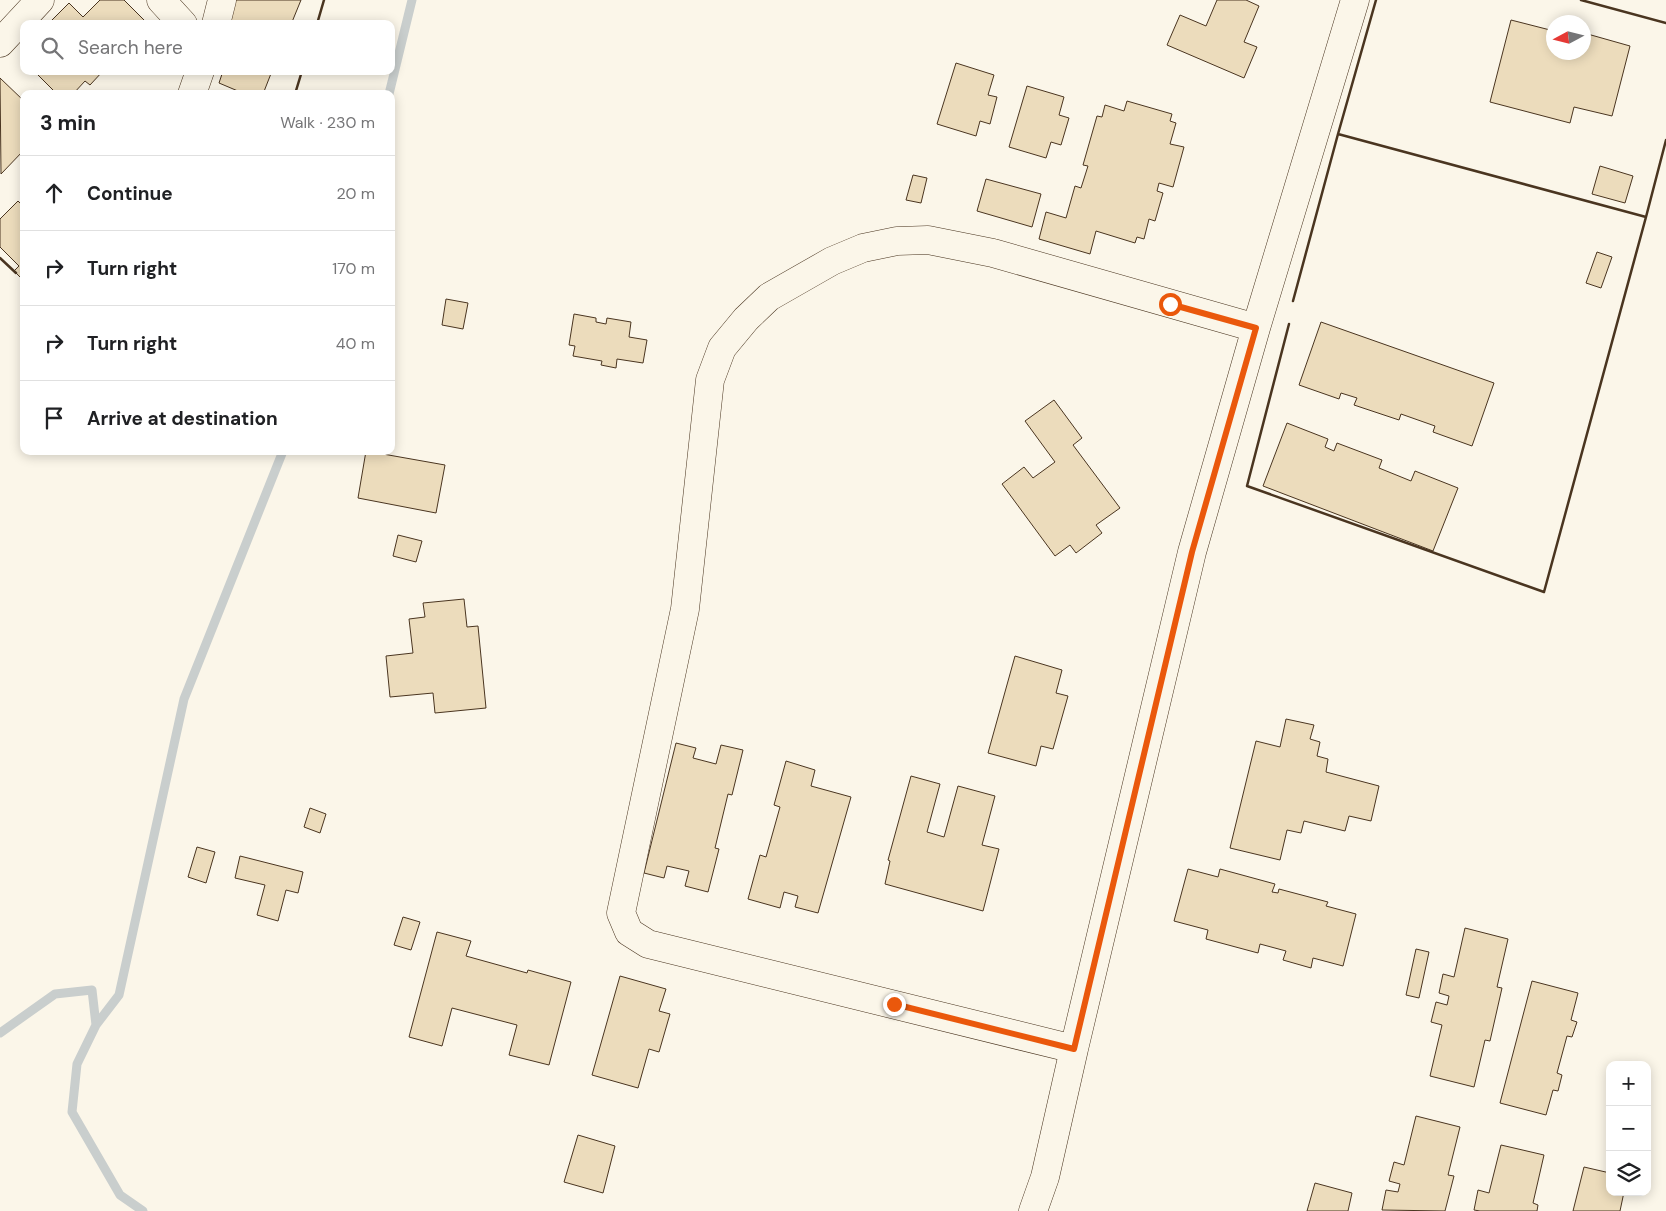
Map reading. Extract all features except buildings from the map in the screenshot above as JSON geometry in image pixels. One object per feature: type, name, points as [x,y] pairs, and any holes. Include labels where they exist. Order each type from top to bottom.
[{"type":"street","points":[[21,20],[40,0]]},
{"type":"street","points":[[161,0],[179,20]]},
{"type":"street","points":[[217,20],[222,0]]},
{"type":"street","points":[[1033,1211],[1044,1178],[1192,552],[1256,328],[1356,0]]},
{"type":"street","points":[[0,43],[20,22]]},
{"type":"street","points":[[193,90],[199,75]]},
{"type":"street","points":[[1074,1049],[648,944],[629,932],[621,913],[685,609],[710,380],[722,348],[746,319],[770,297],[832,261],[863,248],[896,241],[928,240],[993,253],[1256,328]]},
{"type":"waterway","points":[[395,69],[412,0]]},
{"type":"waterway","points":[[390,90],[394,75]]},
{"type":"waterway","points":[[96,1025],[119,995],[184,699],[281,455]]},
{"type":"waterway","points":[[0,1033],[55,994],[92,990],[96,1025],[77,1064],[72,1112],[120,1195],[143,1211]]},
{"type":"wall","points":[[318,20],[324,0]]},
{"type":"wall","points":[[1376,0],[1338,134],[1646,217],[1666,140]]},
{"type":"wall","points":[[1581,0],[1666,23]]},
{"type":"wall","points":[[296,90],[301,75]]},
{"type":"wall","points":[[1293,301],[1338,134]]},
{"type":"wall","points":[[1289,324],[1247,486],[1544,592],[1646,217]]},
{"type":"wall","points":[[0,258],[16,273]]},
{"type":"route","points":[[894,1004],[1074,1049],[1192,552],[1256,328],[1170,304]]}]
